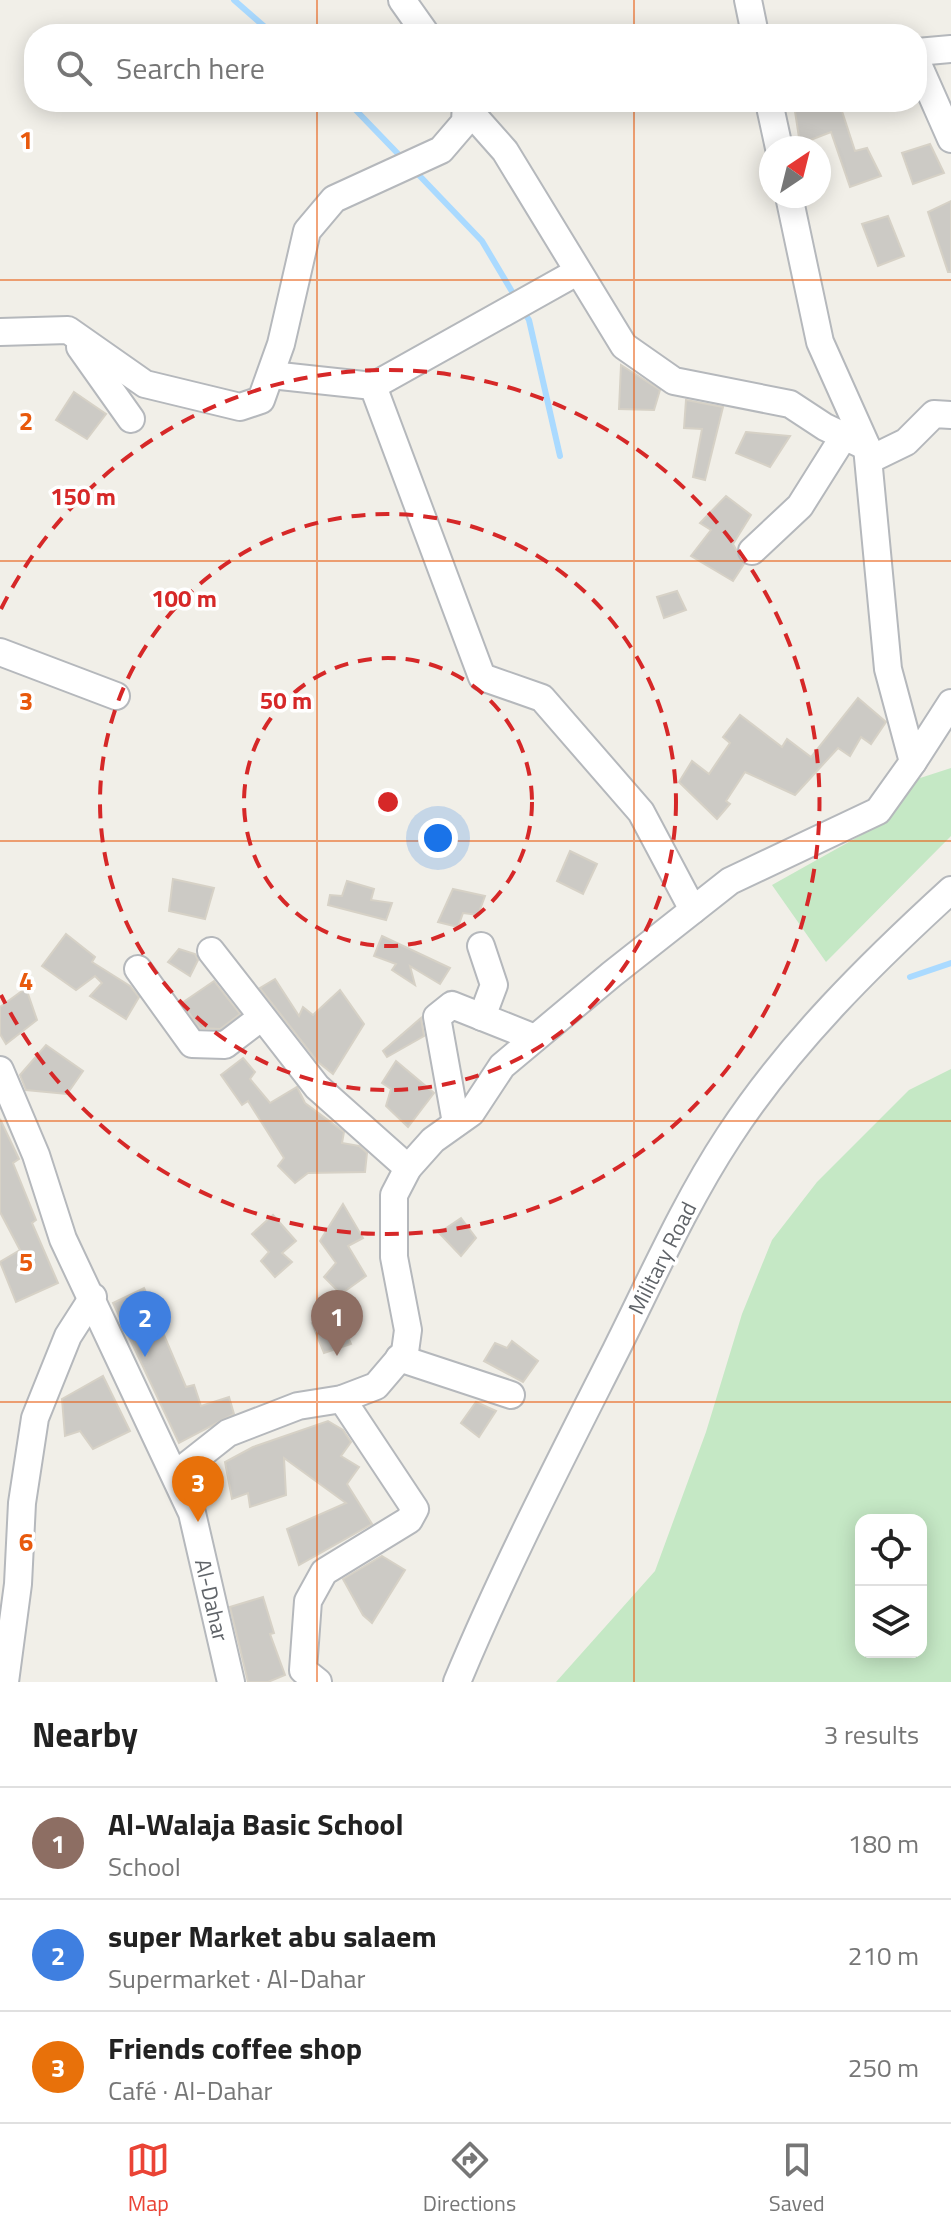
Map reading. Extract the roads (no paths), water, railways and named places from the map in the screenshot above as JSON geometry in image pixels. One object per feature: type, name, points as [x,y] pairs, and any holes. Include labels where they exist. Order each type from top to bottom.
[{"type":"street","points":[[402,0],[419,24]]},
{"type":"street","points":[[748,0],[753,24]]},
{"type":"street","points":[[927,51],[951,49]]},
{"type":"street","points":[[927,85],[951,139]]},
{"type":"street","points":[[0,332],[68,330],[145,384],[240,407],[261,400],[281,344],[307,231],[334,199],[441,150],[465,122],[466,112]]},
{"type":"street","points":[[473,112],[505,151],[624,346],[674,381],[790,404],[860,448]]},
{"type":"street","points":[[771,112],[776,136]]},
{"type":"street","points":[[792,208],[820,342],[860,448],[888,669],[913,762]]},
{"type":"street","points":[[271,375],[373,386],[577,272]]},
{"type":"street","points":[[68,330],[131,419]]},
{"type":"street","points":[[373,386],[482,677],[542,698],[641,812],[693,910]]},
{"type":"street","points":[[752,551],[860,448],[906,442],[934,414],[951,415]]},
{"type":"street","points":[[0,652],[116,696]]},
{"type":"street","points":[[176,1474],[228,1433],[298,1406],[342,1399],[376,1386],[405,1352],[408,1330],[394,1257],[394,1195],[408,1168],[433,1140],[471,1113],[502,1066],[730,881],[878,811],[951,703]]},
{"type":"street","name":"Military Road","points":[[457,1682],[576,1428],[696,1191],[730,1135],[800,1043],[908,929],[951,890]]},
{"type":"street","points":[[481,946],[494,985],[482,1017]]},
{"type":"street","points":[[211,951],[317,1087],[408,1168]]},
{"type":"street","points":[[138,969],[176,1027],[192,1044],[225,1045],[262,1017]]},
{"type":"street","points":[[456,1123],[437,1017],[452,1005],[535,1038]]},
{"type":"street","name":"Al-Dahar","points":[[0,1070],[36,1155],[63,1239],[93,1297],[192,1513],[231,1682]]},
{"type":"street","points":[[5,1682],[18,1584],[22,1503],[35,1418],[68,1336],[93,1297]]},
{"type":"street","points":[[399,1358],[511,1395]]},
{"type":"street","points":[[318,1682],[303,1670],[308,1601],[324,1572],[409,1520],[415,1509],[342,1399]]},
{"type":"waterway","points":[[234,0],[262,24]]},
{"type":"waterway","points":[[358,112],[404,160]]},
{"type":"waterway","points":[[415,171],[482,241],[517,300]]},
{"type":"waterway","points":[[522,309],[529,320],[560,456]]},
{"type":"waterway","points":[[910,977],[951,963]]},
{"type":"place","name":"Al-Walaja Basic School","points":[[337,1356]]},
{"type":"place","name":"super Market abu salaem","points":[[145,1357]]},
{"type":"place","name":"Friends coffee shop","points":[[198,1522]]}]
